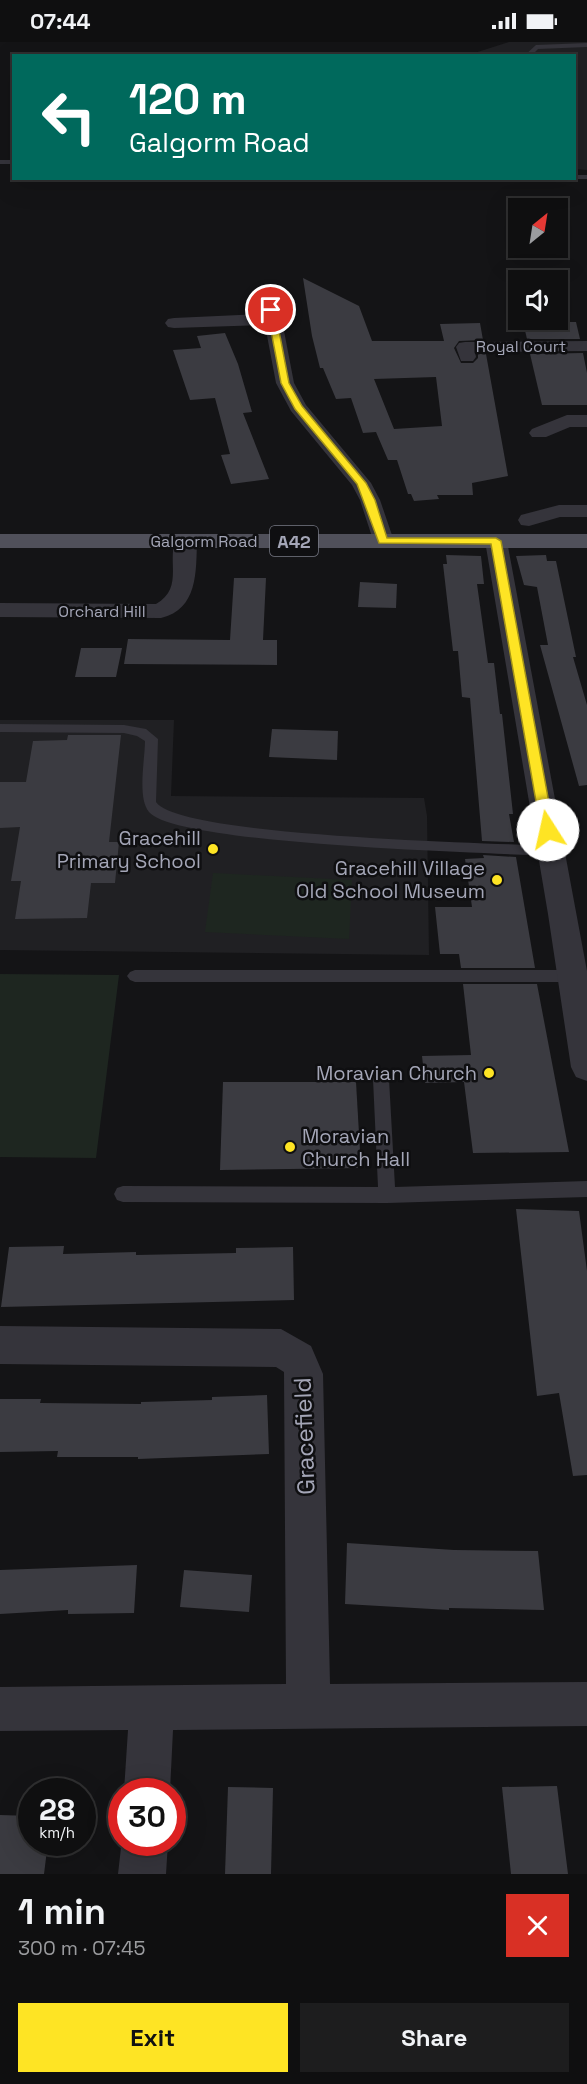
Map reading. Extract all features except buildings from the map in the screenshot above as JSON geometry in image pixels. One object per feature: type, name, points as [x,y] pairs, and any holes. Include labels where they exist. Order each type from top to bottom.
[{"type":"main road","name":"Galgorm Road","points":[[0,542],[587,541]]},
{"type":"street","points":[[174,323],[272,314],[285,383],[298,407],[361,483],[370,500],[383,541]]},
{"type":"street","name":"Royal Court","points":[[467,357],[465,346],[587,346]]},
{"type":"street","points":[[539,433],[567,421],[587,421]]},
{"type":"street","points":[[529,520],[559,511],[587,511]]},
{"type":"street","name":"Orchard Hill","points":[[0,610],[161,611],[173,605],[182,589],[186,541]]},
{"type":"street","points":[[496,541],[552,851],[575,914],[573,976],[587,1067]]},
{"type":"street","name":"Gracefield","points":[[0,1345],[281,1348],[298,1359],[304,1374],[308,1707]]},
{"type":"street","points":[[0,1709],[587,1704]]},
{"type":"street","points":[[148,1778],[152,1707]]},
{"type":"street","points":[[142,1874],[143,1856]]},
{"type":"lane","points":[[529,54],[536,47],[587,45]]},
{"type":"lane","points":[[0,728],[124,729],[141,732],[152,739],[149,802],[155,812],[183,821],[242,832],[335,840],[552,851]]},
{"type":"lane","points":[[135,976],[573,976]]},
{"type":"lane","points":[[381,1079],[387,1195]]},
{"type":"lane","points":[[123,1194],[387,1195],[587,1189]]},
{"type":"shaded area","points":[[509,42],[587,42],[587,170],[576,169],[576,54],[471,54]]},
{"type":"shaded area","name":"Gracehill Primary School","points":[[0,720],[174,720],[171,796],[424,798],[427,816],[429,955],[0,950]]},
{"type":"shaded area","points":[[213,873],[352,880],[349,939],[205,932]]},
{"type":"shaded area","points":[[0,974],[119,975],[96,1158],[0,1157]]},
{"type":"place","name":"Gracehill Primary School","points":[[213,849]]},
{"type":"place","name":"Gracehill Village Old School Museum","points":[[497,880]]},
{"type":"place","name":"Moravian Church","points":[[489,1073]]},
{"type":"place","name":"Moravian Church Hall","points":[[290,1147]]},
{"type":"route","points":[[271,310],[285,383],[298,407],[361,483],[370,500],[383,541],[496,541],[548,830]]}]
